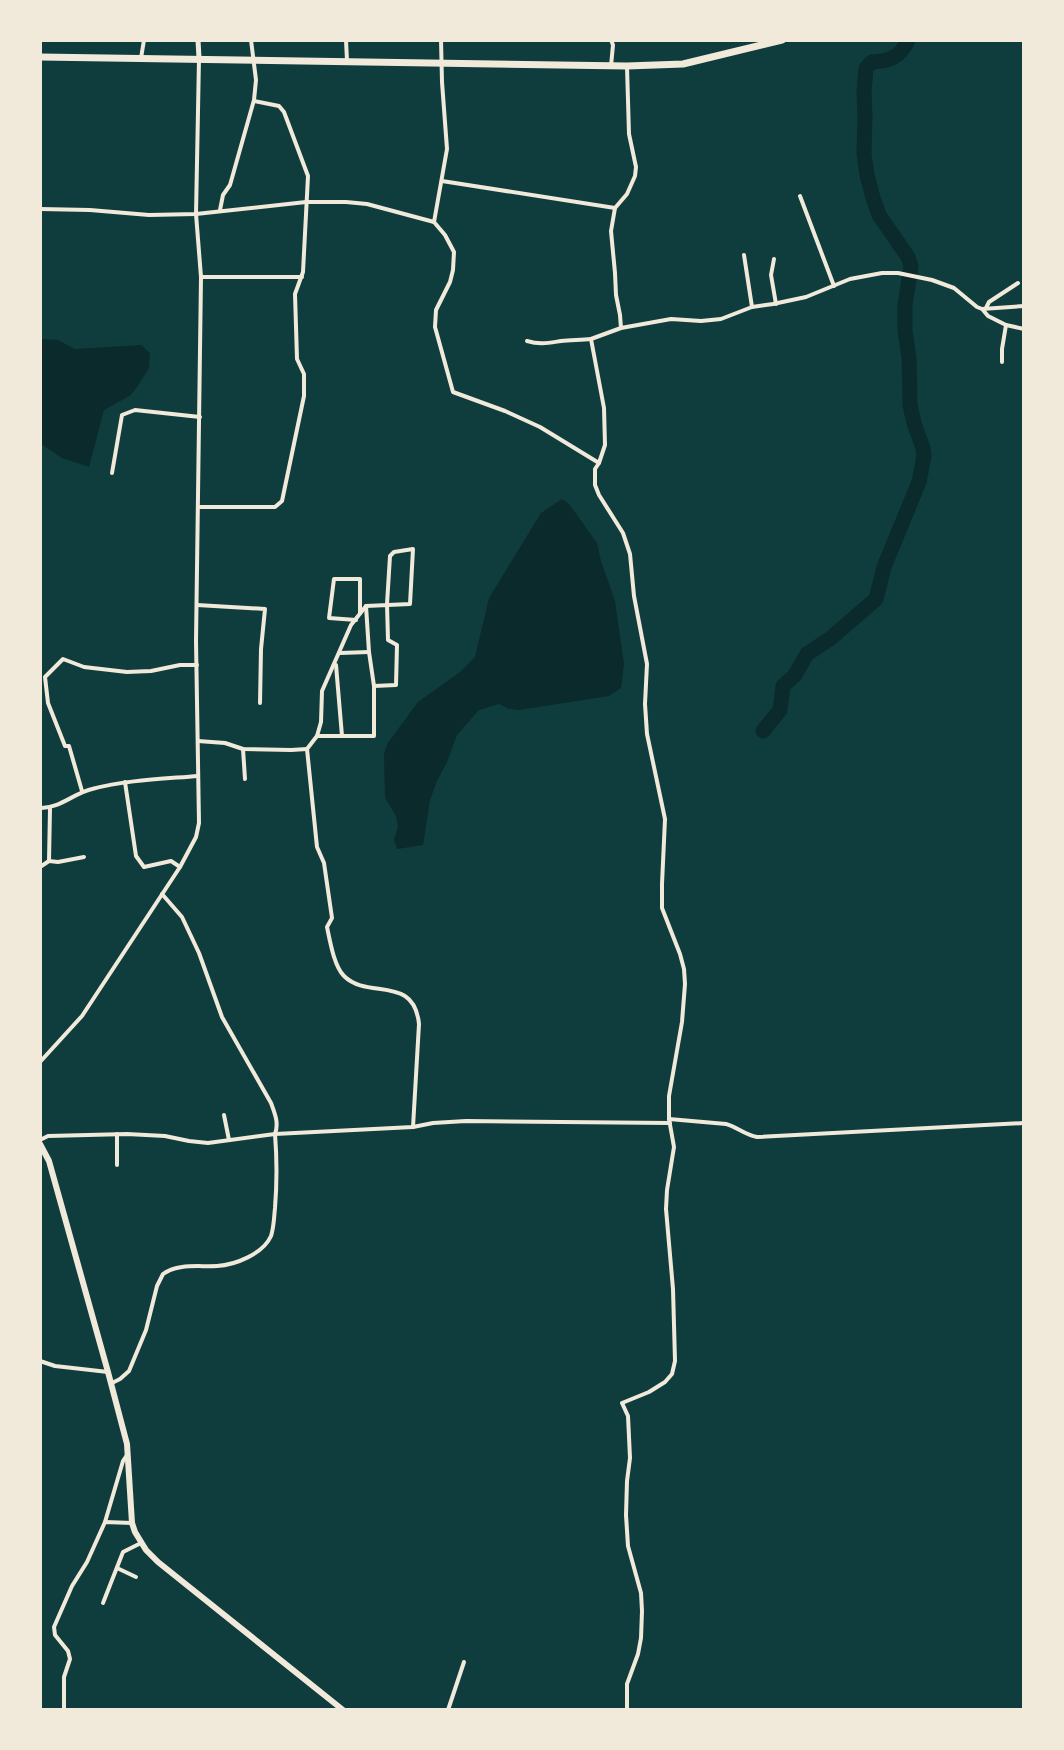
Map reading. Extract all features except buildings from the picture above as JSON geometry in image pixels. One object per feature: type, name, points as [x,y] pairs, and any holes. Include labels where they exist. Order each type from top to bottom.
[{"type":"main road","points":[[40,57],[627,66],[683,64],[782,40]]},
{"type":"main road","points":[[40,1142],[49,1161],[127,1444],[132,1523],[141,1542],[158,1562],[343,1710]]},
{"type":"street","points":[[141,58],[144,40]]},
{"type":"street","points":[[40,1062],[82,1016],[180,867],[196,837],[199,823],[197,605],[201,277],[196,214],[198,40]]},
{"type":"street","points":[[220,211],[223,195],[230,185],[254,101],[256,80],[251,40]]},
{"type":"street","points":[[346,40],[347,61]]},
{"type":"street","points":[[434,222],[447,149],[441,40]]},
{"type":"street","points":[[611,40],[613,45],[612,66]]},
{"type":"street","points":[[621,328],[611,231],[615,208],[627,194],[635,176],[636,167],[629,134],[627,66]]},
{"type":"street","points":[[199,507],[275,507],[282,501],[304,396],[304,374],[297,359],[295,294],[303,272],[308,176],[285,112],[279,106],[254,101]]},
{"type":"street","points":[[442,181],[615,208]]},
{"type":"street","points":[[800,196],[834,286]]},
{"type":"street","points":[[40,209],[149,215],[196,214],[306,202],[346,202],[367,204],[434,222],[445,235],[454,252],[450,282],[436,310],[435,327],[453,392],[540,427],[599,463]]},
{"type":"street","points":[[744,255],[752,307]]},
{"type":"street","points":[[774,259],[771,274],[776,304]]},
{"type":"street","points":[[527,341],[537,345],[549,345],[560,341],[591,339],[621,328],[671,319],[701,321],[721,319],[752,307],[806,297],[850,279],[882,273],[898,273],[932,280],[954,288],[977,307],[984,309],[1023,306]]},
{"type":"street","points":[[201,277],[302,277]]},
{"type":"street","points":[[984,309],[989,302],[1018,283]]},
{"type":"street","points":[[984,309],[988,316],[1006,325],[1023,329]]},
{"type":"street","points":[[1002,362],[1006,325]]},
{"type":"street","points":[[591,339],[604,408],[605,445],[595,469],[597,490],[623,534],[630,554],[634,596],[647,664],[645,704],[647,734],[665,819],[662,908],[684,969],[684,1002],[669,1096],[674,1147],[666,1209],[673,1289],[674,1367],[669,1378],[659,1386],[622,1403],[628,1416],[630,1458],[626,1515],[628,1546],[641,1593],[642,1611],[638,1654],[627,1684],[627,1710]]},
{"type":"street","points":[[112,472],[122,415],[135,410],[200,417]]},
{"type":"street","points":[[374,686],[396,685],[397,645],[388,640],[387,604],[390,556],[394,552],[413,549],[410,604],[387,604],[366,606],[351,625],[322,691],[321,722],[317,736],[307,749],[317,847],[324,863],[332,918],[327,927],[339,970],[358,985],[398,992],[410,1001],[417,1012],[419,1024],[413,1127]]},
{"type":"street","points":[[356,620],[329,618],[334,579],[360,579],[360,614]]},
{"type":"street","points":[[197,605],[265,609],[261,649],[260,704]]},
{"type":"street","points":[[317,736],[374,736],[374,686],[366,606]]},
{"type":"street","points":[[339,652],[369,652]]},
{"type":"street","points":[[82,791],[69,746],[65,746],[48,703],[45,677],[63,659],[84,667],[127,672],[197,665]]},
{"type":"street","points":[[335,664],[342,736]]},
{"type":"street","points":[[198,741],[225,743],[243,749],[307,749]]},
{"type":"street","points":[[243,749],[245,779]]},
{"type":"street","points":[[40,808],[50,808],[82,791],[125,782],[198,776]]},
{"type":"street","points":[[125,782],[136,856],[144,867],[171,861],[180,867]]},
{"type":"street","points":[[49,861],[50,808]]},
{"type":"street","points":[[40,867],[49,861],[58,862],[84,857]]},
{"type":"street","points":[[111,1383],[129,1371],[146,1330],[157,1286],[163,1274],[181,1267],[218,1266],[244,1260],[267,1242],[273,1227],[277,1191],[276,1134],[278,1127],[271,1103],[222,1017],[199,953],[182,917],[162,894]]},
{"type":"street","points":[[224,1115],[229,1140]]},
{"type":"street","points":[[40,1142],[48,1136],[117,1134],[165,1136],[208,1143],[276,1134],[413,1127],[466,1121],[670,1121],[726,1124],[757,1137],[1023,1123]]},
{"type":"street","points":[[117,1134],[117,1165]]},
{"type":"street","points":[[40,1361],[55,1366],[108,1372]]},
{"type":"street","points":[[64,1710],[64,1677],[70,1659],[68,1651],[55,1635],[54,1627],[105,1522],[123,1461],[128,1455]]},
{"type":"street","points":[[105,1522],[132,1523]]},
{"type":"street","points":[[103,1603],[123,1552],[141,1542]]},
{"type":"street","points":[[117,1568],[136,1577]]},
{"type":"street","points":[[448,1710],[464,1662]]},
{"type":"water","points":[[41,339],[58,340],[75,349],[141,345],[150,353],[149,368],[131,395],[104,410],[89,467],[62,458],[41,444]]},
{"type":"water","points":[[562,499],[569,504],[597,543],[615,601],[624,664],[621,688],[609,696],[519,710],[509,709],[499,704],[479,710],[457,735],[437,781],[430,800],[423,845],[397,849],[394,839],[398,827],[396,816],[385,798],[384,754],[387,744],[418,702],[460,672],[475,657],[489,598],[541,513]]},
{"type":"waterway","points":[[763,731],[780,710],[783,686],[795,675],[807,654],[831,638],[876,599],[884,567],[919,482],[924,456],[910,405],[909,357],[905,331],[905,305],[911,266],[908,257],[879,215],[867,175],[864,154],[866,68],[872,62],[884,61],[898,55],[908,40]]}]
